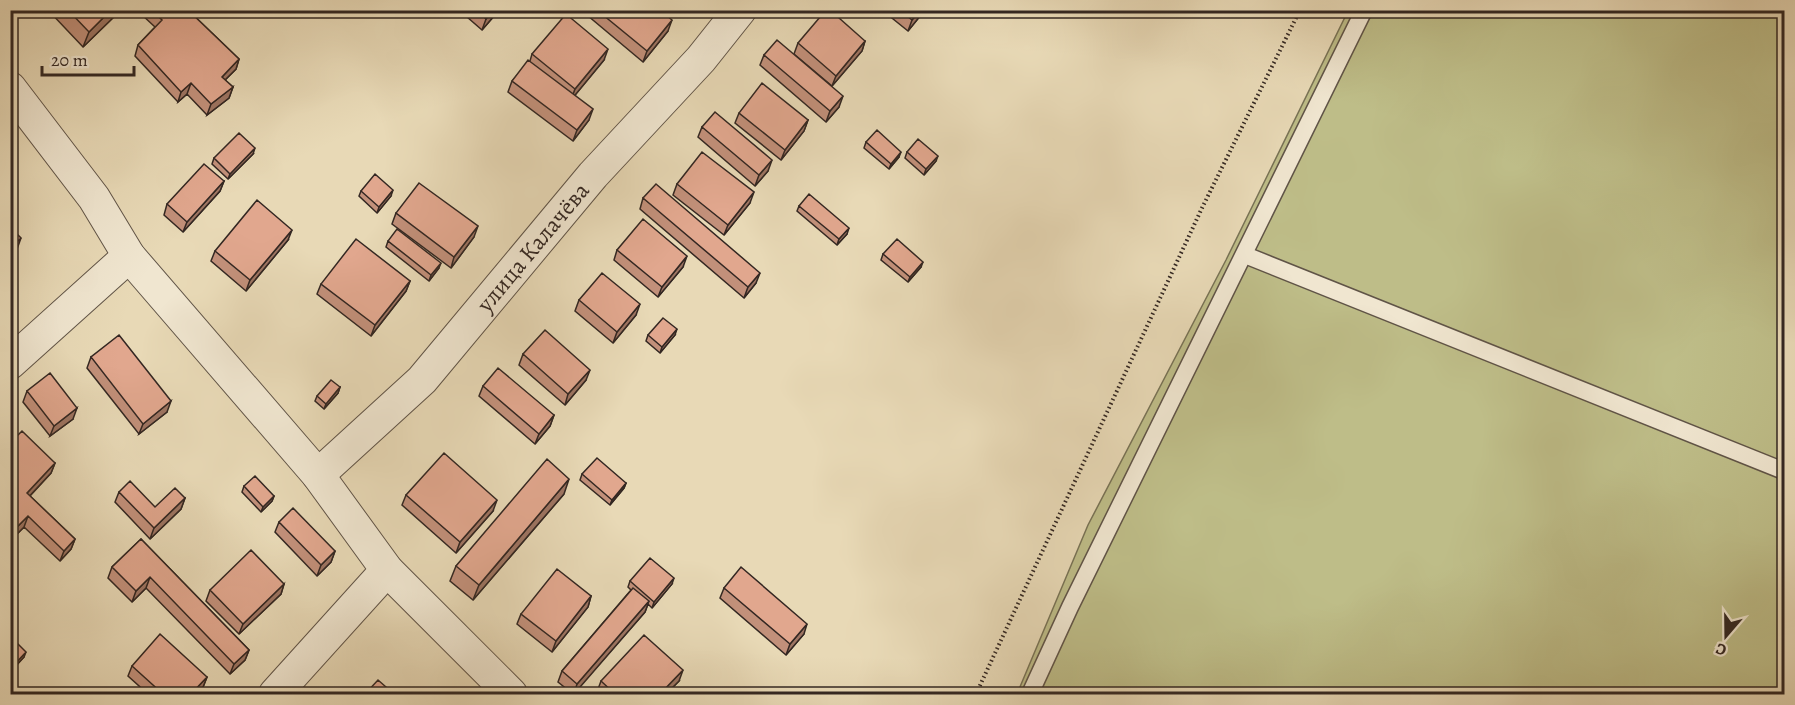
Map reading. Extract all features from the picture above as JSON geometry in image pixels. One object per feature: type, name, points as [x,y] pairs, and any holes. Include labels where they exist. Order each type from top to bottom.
[{"type":"street","name":"улица Калачёва","points":[[318,475],[422,380],[593,175],[701,59],[740,10]]},
{"type":"street","points":[[10,88],[94,198],[129,256],[318,475],[387,570],[511,694]]},
{"type":"street","points":[[10,363],[129,256]]},
{"type":"street","points":[[274,694],[387,570]]},
{"type":"lane","points":[[1030,694],[1070,607],[1364,10]]},
{"type":"lane","points":[[1245,255],[1785,471]]},
{"type":"path","points":[[976,694],[1202,208],[1300,10]]},
{"type":"shaded area","points":[[1348,11],[1784,11],[1784,694],[1017,694],[1088,525],[1226,260]]},
{"type":"building","points":[[68,10],[111,10],[89,32]]},
{"type":"building","points":[[152,10],[188,10],[239,59],[222,77],[233,87],[211,104],[191,83],[181,92],[138,45],[162,20]]},
{"type":"building","points":[[476,10],[493,10],[486,19]]},
{"type":"building","points":[[597,10],[660,10],[672,20],[647,51]]},
{"type":"building","points":[[826,10],[830,10],[865,41],[836,76],[798,43]]},
{"type":"building","points":[[900,10],[920,10],[912,20]]},
{"type":"building","points":[[566,14],[608,49],[575,89],[532,54]]},
{"type":"building","points":[[777,40],[843,96],[830,111],[764,55]]},
{"type":"building","points":[[528,60],[593,109],[577,130],[512,81]]},
{"type":"building","points":[[762,83],[808,120],[785,150],[739,113]]},
{"type":"building","points":[[715,112],[772,160],[759,175],[702,127]]},
{"type":"building","points":[[877,130],[901,152],[891,164],[866,142]]},
{"type":"building","points":[[239,133],[255,148],[230,174],[214,158]]},
{"type":"building","points":[[918,139],[938,156],[926,169],[907,152]]},
{"type":"building","points":[[702,152],[754,192],[728,225],[677,184]]},
{"type":"building","points":[[204,164],[224,181],[187,222],[167,204]]},
{"type":"building","points":[[375,174],[393,190],[379,207],[361,191]]},
{"type":"building","points":[[419,183],[478,226],[454,257],[396,213]]},
{"type":"building","points":[[656,184],[760,273],[748,287],[643,198]]},
{"type":"building","points":[[809,194],[849,228],[839,239],[799,206]]},
{"type":"building","points":[[257,200],[292,230],[250,280],[215,251]]},
{"type":"building","points":[[643,219],[687,256],[662,287],[617,250]]},
{"type":"building","points":[[10,227],[21,238],[10,248]]},
{"type":"building","points":[[397,229],[441,263],[431,275],[388,241]]},
{"type":"building","points":[[356,239],[410,281],[375,325],[321,284]]},
{"type":"building","points":[[897,239],[923,262],[910,277],[883,254]]},
{"type":"building","points":[[602,273],[640,304],[617,332],[579,300]]},
{"type":"building","points":[[663,318],[677,329],[662,347],[648,335]]},
{"type":"building","points":[[545,330],[590,370],[568,394],[523,354]]},
{"type":"building","points":[[119,335],[171,401],[143,424],[91,357]]},
{"type":"building","points":[[498,368],[554,415],[539,434],[483,386]]},
{"type":"building","points":[[50,373],[77,408],[54,426],[27,391]]},
{"type":"building","points":[[331,380],[340,387],[326,404],[317,396]]},
{"type":"building","points":[[22,431],[55,463],[27,493],[75,539],[64,551],[28,516],[14,530],[10,527],[10,443]]},
{"type":"building","points":[[444,453],[497,500],[460,542],[406,495]]},
{"type":"building","points":[[597,458],[626,483],[612,500],[582,474]]},
{"type":"building","points":[[547,459],[569,479],[479,585],[456,566]]},
{"type":"building","points":[[255,476],[274,496],[263,507],[244,486]]},
{"type":"building","points":[[130,481],[155,507],[175,488],[185,498],[154,528],[119,492]]},
{"type":"building","points":[[293,508],[335,551],[321,565],[279,522]]},
{"type":"building","points":[[141,539],[249,650],[234,664],[150,577],[136,591],[112,567]]},
{"type":"building","points":[[251,550],[284,584],[243,624],[210,590]]},
{"type":"building","points":[[650,558],[674,578],[654,602],[630,581]]},
{"type":"building","points":[[741,567],[807,624],[790,644],[724,588]]},
{"type":"building","points":[[557,569],[591,596],[556,641],[521,614]]},
{"type":"building","points":[[633,588],[649,601],[577,684],[562,671]]},
{"type":"building","points":[[160,634],[207,677],[191,694],[163,694],[132,666]]},
{"type":"building","points":[[644,635],[683,670],[660,694],[615,694],[601,681]]},
{"type":"building","points":[[10,636],[26,652],[14,665],[10,662]]},
{"type":"building","points":[[378,680],[394,694],[365,694]]}]
